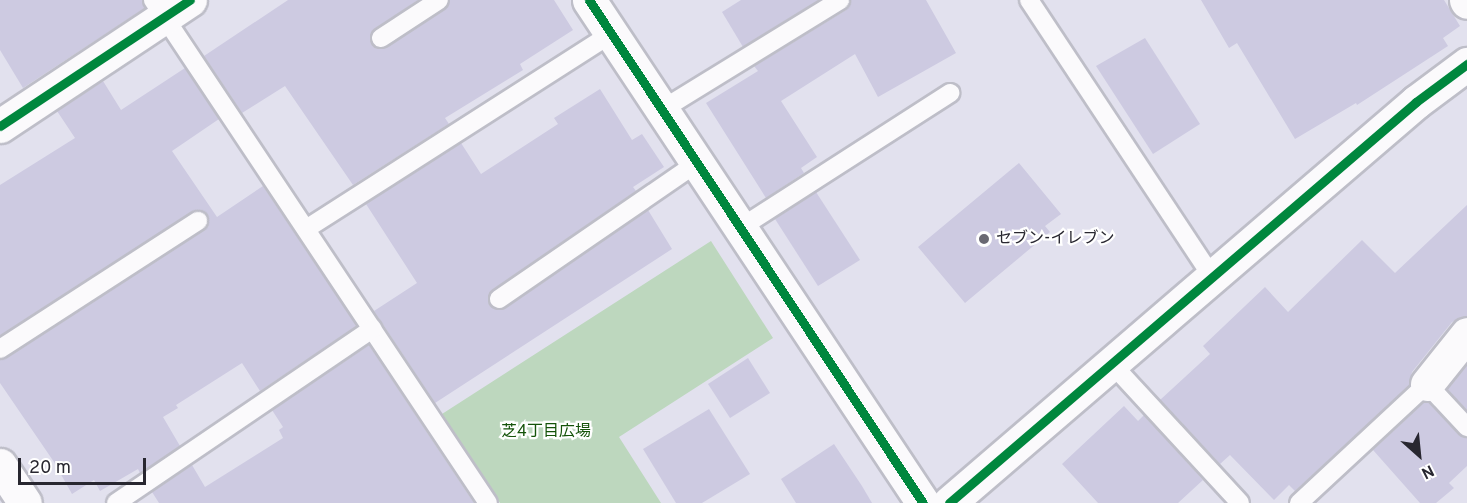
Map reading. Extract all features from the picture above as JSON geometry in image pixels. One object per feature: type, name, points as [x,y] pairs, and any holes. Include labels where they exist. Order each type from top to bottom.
[{"type":"street","points":[[589,0],[923,503]]},
{"type":"street","points":[[0,126],[169,6]]},
{"type":"street","points":[[949,503],[1416,102],[1467,64]]},
{"type":"street","points":[[1427,384],[1467,334]]},
{"type":"street","points":[[0,465],[26,503]]},
{"type":"lane","points":[[381,38],[439,0]]},
{"type":"lane","points":[[663,109],[840,0]]},
{"type":"lane","points":[[1029,0],[1212,277]]},
{"type":"lane","points":[[169,6],[306,230],[488,503]]},
{"type":"lane","points":[[306,230],[612,33]]},
{"type":"lane","points":[[740,228],[950,93]]},
{"type":"lane","points":[[499,299],[698,162]]},
{"type":"lane","points":[[0,349],[198,221]]},
{"type":"lane","points":[[116,503],[372,328]]},
{"type":"lane","points":[[1111,363],[1239,503]]},
{"type":"lane","points":[[1299,503],[1427,384],[1467,427]]},
{"type":"green space","name":"芝4丁目広場","points":[[711,241],[773,338],[619,437],[661,503],[500,503],[442,414]]},
{"type":"building","points":[[0,0],[142,0],[145,8],[23,88],[0,50]]},
{"type":"building","points":[[288,0],[418,0],[371,32],[371,44],[381,49],[445,9],[450,0],[554,0],[573,30],[520,64],[523,70],[445,118],[449,124],[353,185],[285,86],[242,113],[204,56]]},
{"type":"building","points":[[741,0],[819,0],[743,47],[722,12]]},
{"type":"building","points":[[851,0],[926,0],[956,53],[878,97],[855,54],[781,101],[817,157],[801,168],[804,173],[766,198],[706,103],[758,71],[754,66],[846,10]]},
{"type":"building","points":[[1201,0],[1444,0],[1460,26],[1443,38],[1448,46],[1357,105],[1356,103],[1295,139],[1237,43],[1229,48]]},
{"type":"building","points":[[1145,38],[1200,124],[1153,154],[1096,66]]},
{"type":"building","points":[[185,68],[219,119],[172,151],[217,217],[263,186],[357,326],[260,391],[242,363],[176,405],[178,408],[163,417],[180,446],[140,473],[138,469],[100,491],[94,480],[72,494],[54,462],[0,383],[0,360],[204,230],[209,220],[203,211],[192,212],[0,336],[0,185],[75,138],[57,111],[103,81],[121,110]]},
{"type":"building","points":[[600,89],[632,140],[642,134],[664,167],[633,187],[636,191],[493,290],[489,295],[489,305],[495,309],[505,308],[648,210],[672,249],[435,403],[374,311],[417,283],[366,204],[461,143],[481,174],[558,124],[554,118]]},
{"type":"building","name":"セブン-イレブン","points":[[1019,163],[1061,214],[1045,226],[1050,232],[965,303],[918,247]]},
{"type":"building","points":[[816,192],[860,260],[818,286],[775,219]]},
{"type":"building","points":[[1467,205],[1467,316],[1452,322],[1412,372],[1409,386],[1295,491],[1289,485],[1274,500],[1230,455],[1220,464],[1160,400],[1210,354],[1203,346],[1265,287],[1288,312],[1362,240],[1395,273]]},
{"type":"building","points":[[369,345],[474,503],[159,503],[152,492],[192,465],[205,487],[283,438],[279,430],[283,427],[272,410]]},
{"type":"building","points":[[748,358],[770,393],[730,418],[708,384]]},
{"type":"building","points":[[1467,364],[1467,410],[1447,389]]},
{"type":"building","points":[[1424,402],[1429,402],[1459,435],[1467,438],[1467,466],[1449,483],[1454,488],[1436,503],[1420,503],[1373,450]]},
{"type":"building","points":[[1124,406],[1138,421],[1144,415],[1203,480],[1178,503],[1098,503],[1062,464]]},
{"type":"building","points":[[709,409],[750,474],[702,503],[676,503],[643,449]]},
{"type":"building","points":[[834,444],[872,503],[796,503],[781,479]]},
{"type":"cycle path","points":[[0,126],[190,0]]},
{"type":"cycle path","points":[[589,0],[923,503]]},
{"type":"cycle path","points":[[949,503],[1416,102],[1467,64]]},
{"type":"place","name":"セブン-イレブン","points":[[984,239]]}]
